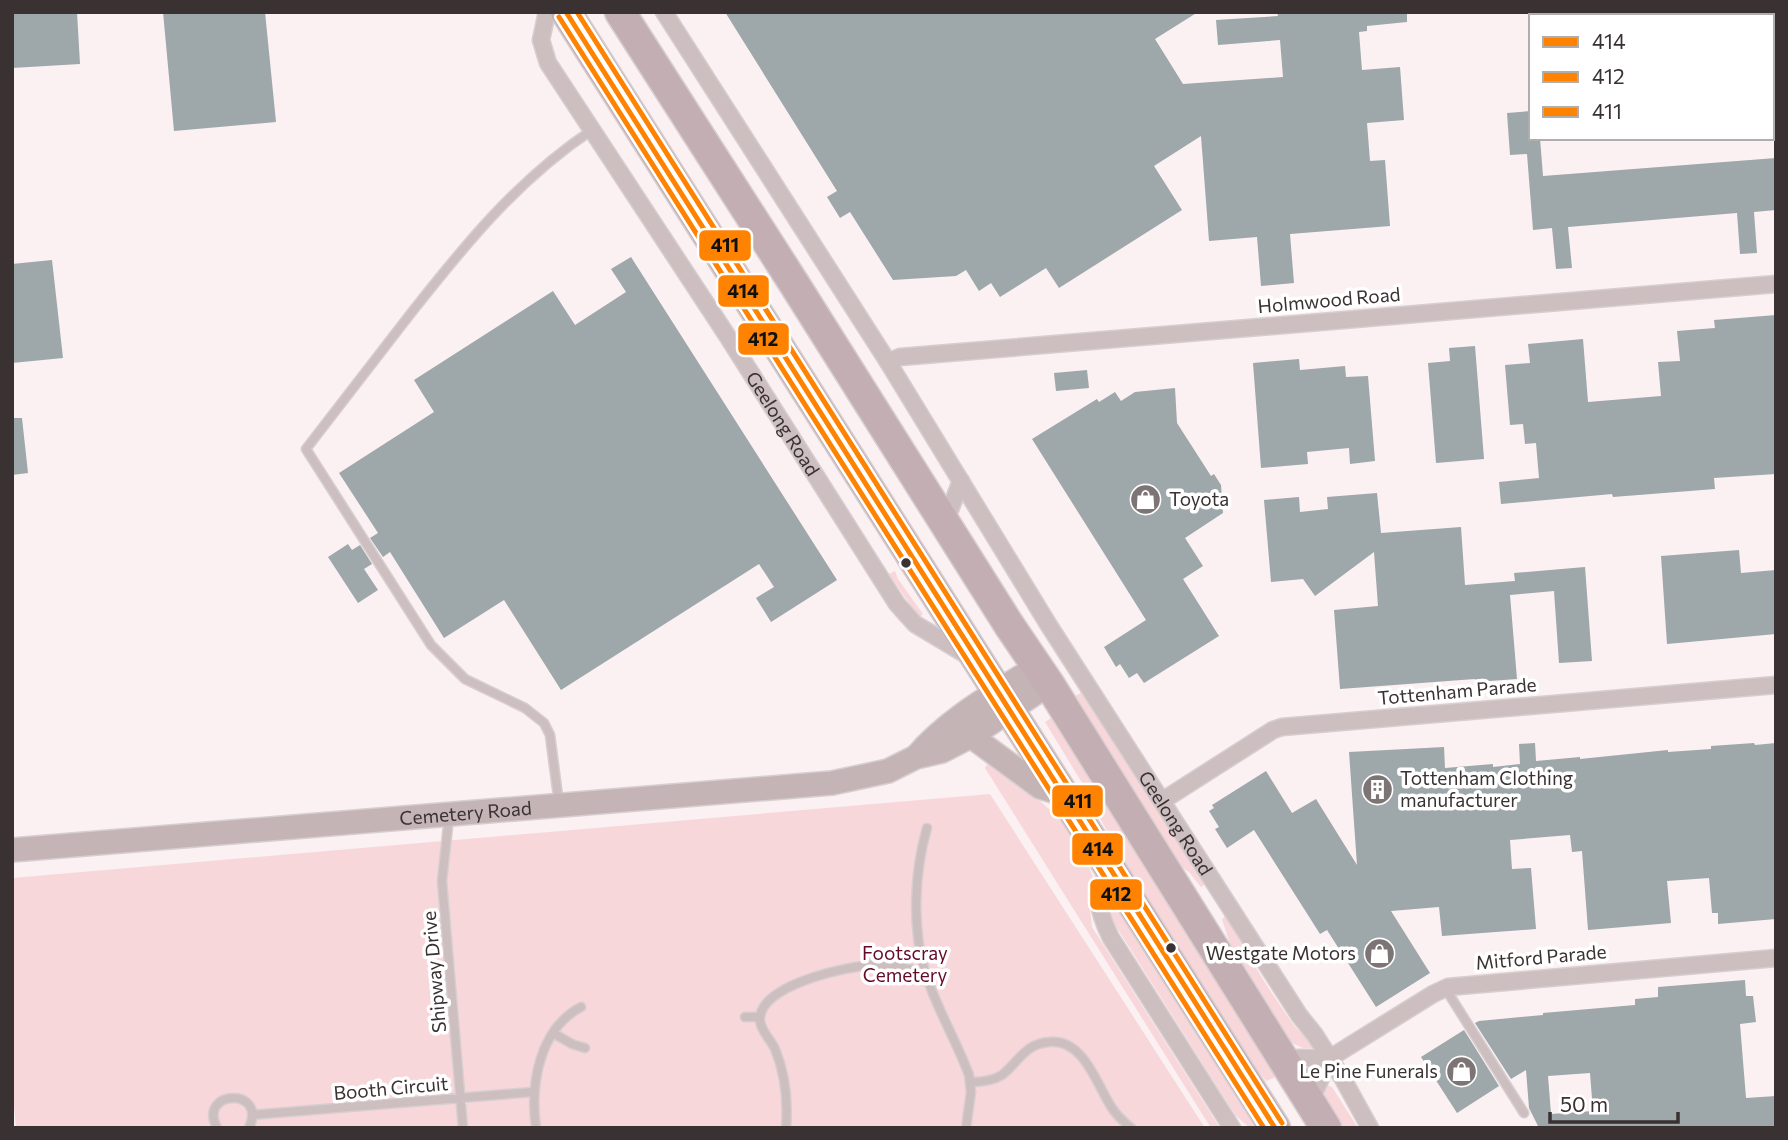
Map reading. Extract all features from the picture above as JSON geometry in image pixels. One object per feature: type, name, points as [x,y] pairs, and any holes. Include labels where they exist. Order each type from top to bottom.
[{"type":"highway","name":"Geelong Road","points":[[620,12],[1043,676],[1326,1128]]},
{"type":"highway","name":"Geelong Road","points":[[572,21],[1277,1128]]},
{"type":"highway","points":[[1277,1128],[1285,1087],[1296,1080]]},
{"type":"street","name":"Geelong Road","points":[[547,12],[542,29],[542,51],[902,610],[918,627],[978,662]]},
{"type":"street","name":"Geelong Road","points":[[664,12],[888,362],[1065,650],[1299,1015],[1330,1058],[1370,1128]]},
{"type":"street","name":"Holmwood Road","points":[[888,362],[900,357],[1776,284]]},
{"type":"street","points":[[945,523],[961,481]]},
{"type":"street","name":"Cemetery Road","points":[[916,757],[929,741],[1043,676],[1065,650]]},
{"type":"street","name":"Tottenham Parade","points":[[1162,801],[1273,730],[1282,727],[1776,685]]},
{"type":"street","name":"Cemetery Road","points":[[12,850],[832,783],[888,771],[916,757],[942,751],[971,736],[1003,701]]},
{"type":"street","points":[[971,736],[1040,787],[1063,794]]},
{"type":"street","points":[[1110,868],[1101,885],[1101,918],[1111,938],[1232,1128]]},
{"type":"street","name":"Mitford Parade","points":[[1330,1058],[1445,988],[1776,958]]},
{"type":"street","points":[[1296,1080],[1330,1058]]},
{"type":"street","points":[[1296,1080],[1330,1058]]},
{"type":"lane","points":[[559,804],[550,735],[544,723],[525,708],[465,679],[431,645],[306,449],[453,259],[520,185],[559,151],[592,130]]},
{"type":"lane","name":"Shipway Drive","points":[[450,815],[442,881],[463,1128]]},
{"type":"lane","points":[[927,828],[920,862],[917,898],[919,935],[926,973],[970,1082],[966,1128]]},
{"type":"lane","points":[[786,1128],[782,1070],[760,1017],[766,1006],[783,990],[836,970],[881,965],[926,973]]},
{"type":"lane","points":[[1445,988],[1524,1113]]},
{"type":"lane","points":[[536,1128],[533,1092],[542,1056],[553,1033],[567,1015],[581,1007]]},
{"type":"lane","points":[[745,1017],[760,1017]]},
{"type":"lane","points":[[553,1033],[585,1048]]},
{"type":"lane","points":[[970,1082],[1001,1075],[1030,1047],[1057,1042],[1068,1046],[1085,1062],[1113,1110],[1131,1128]]},
{"type":"lane","name":"Booth Circuit","points":[[252,1115],[533,1092]]},
{"type":"lane","points":[[217,1128],[214,1120],[215,1109],[218,1103],[227,1098],[242,1099],[248,1105],[252,1115],[249,1128]]},
{"type":"green space","points":[[895,571],[923,614],[919,618],[889,574]]},
{"type":"green space","points":[[1081,693],[1191,863],[1207,883],[1201,887],[1189,872],[1177,864],[1075,696]]},
{"type":"green space","points":[[1051,718],[1275,1072],[1274,1078],[1266,1081],[1248,1059],[1121,859],[1084,786],[1045,722]]},
{"type":"green space","points":[[991,758],[1057,816],[1085,857],[1094,880],[1090,909],[1092,927],[1220,1128],[1211,1128],[985,768]]},
{"type":"green space","name":"Footscray Cemetery","points":[[990,794],[1205,1128],[16,1128],[12,1085],[12,878]]},
{"type":"green space","points":[[1105,897],[1110,897],[1256,1128],[1250,1128],[1235,1115],[1112,920]]},
{"type":"green space","points":[[1228,914],[1266,985],[1293,1024],[1314,1048],[1303,1048],[1290,1042],[1231,947],[1222,919]]},
{"type":"green space","points":[[1324,1086],[1332,1087],[1358,1128],[1344,1128],[1324,1093]]},
{"type":"building","points":[[12,12],[77,12],[80,64],[12,68]]},
{"type":"building","points":[[163,12],[265,12],[276,122],[174,131]]},
{"type":"building","points":[[725,12],[1198,12],[1155,39],[1183,84],[1283,77],[1280,40],[1218,45],[1216,20],[1278,16],[1277,12],[1407,12],[1407,22],[1367,26],[1367,31],[1359,32],[1362,70],[1400,67],[1404,120],[1367,123],[1370,161],[1385,160],[1390,226],[1290,234],[1294,283],[1261,286],[1257,237],[1209,241],[1201,136],[1154,166],[1182,210],[1059,288],[1046,268],[1000,297],[991,283],[979,291],[966,270],[956,276],[893,280],[850,212],[840,218],[827,197],[837,191]]},
{"type":"building","points":[[1529,111],[1529,140],[1540,140],[1543,176],[1776,158],[1776,210],[1754,212],[1757,253],[1740,254],[1737,213],[1568,227],[1572,268],[1556,269],[1552,228],[1533,230],[1527,154],[1510,155],[1507,113]]},
{"type":"building","points":[[631,257],[837,580],[771,622],[756,598],[774,587],[759,564],[561,690],[504,600],[444,638],[390,552],[383,557],[370,538],[378,533],[339,473],[434,412],[414,380],[553,291],[575,325],[626,292],[611,269]]},
{"type":"building","points":[[52,260],[63,358],[12,363],[12,264]]},
{"type":"building","points":[[1776,315],[1776,474],[1714,478],[1715,489],[1613,497],[1612,494],[1501,504],[1499,482],[1539,478],[1536,443],[1525,444],[1523,424],[1510,425],[1505,365],[1530,363],[1528,344],[1583,339],[1588,402],[1661,396],[1658,362],[1680,361],[1677,331],[1715,328],[1714,320]]},
{"type":"building","points":[[1475,346],[1484,459],[1436,463],[1428,363],[1450,361],[1449,348]]},
{"type":"building","points":[[1299,359],[1300,370],[1345,366],[1346,377],[1368,376],[1375,461],[1350,464],[1349,448],[1307,452],[1308,464],[1261,468],[1253,363]]},
{"type":"building","points":[[1087,370],[1089,388],[1056,391],[1054,373]]},
{"type":"building","name":"Toyota","points":[[1175,388],[1177,423],[1211,476],[1214,474],[1221,485],[1223,513],[1185,538],[1203,566],[1183,579],[1219,636],[1144,683],[1137,673],[1129,678],[1120,664],[1116,667],[1104,647],[1146,620],[1032,439],[1097,399],[1099,402],[1115,392],[1121,401],[1135,392]]},
{"type":"building","points":[[12,418],[22,418],[28,473],[12,475]]},
{"type":"building","points":[[1377,493],[1381,533],[1461,527],[1465,585],[1515,581],[1514,573],[1585,567],[1592,661],[1559,663],[1554,591],[1510,595],[1517,679],[1476,682],[1475,679],[1340,689],[1334,610],[1378,606],[1374,552],[1315,596],[1303,579],[1271,582],[1264,500],[1299,497],[1300,512],[1328,509],[1327,497]]},
{"type":"building","points":[[348,544],[352,550],[360,545],[372,564],[364,569],[378,590],[358,603],[328,557]]},
{"type":"building","points":[[1739,550],[1741,573],[1776,570],[1776,634],[1667,644],[1661,556]]},
{"type":"building","points":[[1535,743],[1536,761],[1776,743],[1776,919],[1718,924],[1718,913],[1712,913],[1709,878],[1667,881],[1671,923],[1588,930],[1582,851],[1572,852],[1570,835],[1510,840],[1512,869],[1531,868],[1536,929],[1442,936],[1439,907],[1391,911],[1430,973],[1376,1007],[1327,930],[1320,934],[1254,830],[1227,848],[1215,829],[1219,827],[1209,811],[1214,808],[1212,805],[1266,771],[1292,813],[1316,799],[1357,865],[1349,752],[1444,747],[1445,768],[1493,764],[1493,767],[1520,764],[1519,744]]},
{"type":"building","points":[[1745,980],[1746,996],[1753,996],[1756,1022],[1740,1024],[1746,1098],[1776,1096],[1776,1128],[1539,1128],[1529,1108],[1526,1070],[1511,1079],[1475,1023],[1543,1013],[1635,1005],[1635,999],[1658,997],[1658,987]],"holes":[[[1590,1073],[1593,1111],[1551,1114],[1548,1076]]]},
{"type":"building","name":"Le Pine Funerals","points":[[1464,1030],[1499,1086],[1457,1113],[1421,1057]]},
{"type":"transit line","name":"414","points":[[566,12],[1275,1128]]},
{"type":"transit line","name":"411","points":[[577,12],[1282,1123]]},
{"type":"transit line","name":"412","points":[[559,17],[1264,1128]]},
{"type":"place","name":"Toyota","points":[[1146,499]]},
{"type":"place","name":"Tottenham Clothing manufacturer","points":[[1377,789]]},
{"type":"place","name":"Westgate Motors","points":[[1379,953]]},
{"type":"place","name":"Le Pine Funerals","points":[[1461,1071]]}]
